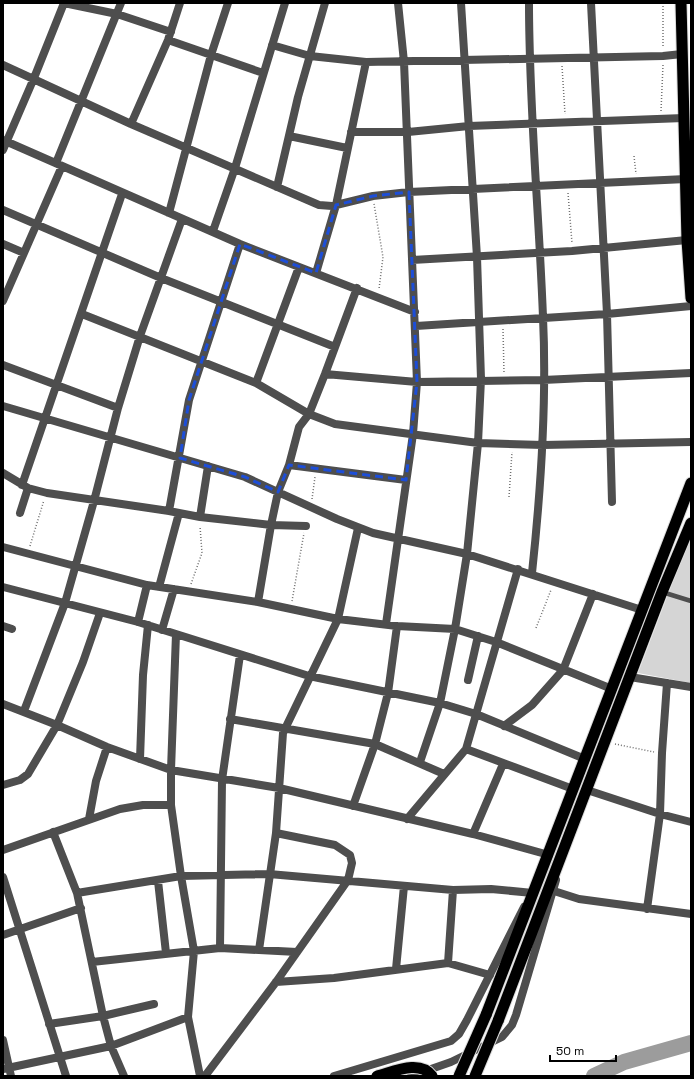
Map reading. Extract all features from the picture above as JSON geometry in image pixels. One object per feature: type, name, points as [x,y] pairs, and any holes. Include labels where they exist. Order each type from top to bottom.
[{"type":"highway","points":[[681,3],[684,118],[689,167],[686,179],[687,240],[691,298]]},
{"type":"highway","points":[[459,1076],[486,1015],[549,855],[691,483]]},
{"type":"highway","points":[[475,1076],[498,1021],[662,592],[691,522]]},
{"type":"highway","points":[[377,1076],[416,1067],[429,1072],[432,1076]]},
{"type":"street","points":[[171,32],[117,14],[64,3],[34,78],[4,144],[59,165],[122,194],[213,231],[240,244],[378,296],[415,312]]},
{"type":"street","points":[[3,301],[36,224],[59,165],[80,101],[121,3]]},
{"type":"street","points":[[131,124],[168,40],[180,3]]},
{"type":"street","points":[[169,213],[186,146],[228,3]]},
{"type":"street","points":[[213,231],[235,168],[285,3]]},
{"type":"street","points":[[277,187],[289,136],[325,3]]},
{"type":"street","points":[[386,624],[413,434],[417,382],[408,132],[404,62],[398,3]]},
{"type":"street","points":[[420,762],[440,703],[455,629],[467,554],[478,443],[481,380],[480,322],[462,3]]},
{"type":"street","points":[[529,3],[529,59],[543,318],[543,445],[532,574]]},
{"type":"street","points":[[591,3],[599,183],[607,314],[612,502]]},
{"type":"street","points":[[168,40],[263,73]]},
{"type":"street","points":[[272,45],[310,56],[366,62],[529,59],[593,56],[663,56],[682,54]]},
{"type":"street","points":[[316,273],[336,205],[366,62]]},
{"type":"street","points":[[3,65],[131,124],[186,146],[319,205],[336,205],[373,196],[409,192],[686,179]]},
{"type":"street","points":[[351,132],[408,132],[469,126],[596,120],[684,118]]},
{"type":"street","points":[[289,136],[347,148]]},
{"type":"street","points":[[20,513],[25,486],[44,418],[82,314],[122,194]]},
{"type":"street","points":[[3,210],[102,251],[161,278],[278,323],[335,347]]},
{"type":"street","points":[[24,711],[65,603],[94,501],[118,408],[140,336],[182,218]]},
{"type":"street","points":[[412,260],[572,251],[687,240]]},
{"type":"street","points":[[3,244],[24,252]]},
{"type":"street","points":[[169,511],[180,458],[185,413],[240,244]]},
{"type":"street","points":[[256,383],[299,267]]},
{"type":"street","points":[[258,602],[278,492],[289,465],[299,427],[309,414],[356,288]]},
{"type":"street","points":[[416,326],[607,314],[691,306]]},
{"type":"street","points":[[82,314],[202,360],[256,383],[309,414],[335,424],[478,443],[611,445],[691,442]]},
{"type":"street","points":[[3,365],[118,408]]},
{"type":"street","points":[[325,374],[417,382],[608,378],[691,373]]},
{"type":"street","points":[[3,406],[245,477],[358,528],[397,539],[467,554],[642,610]]},
{"type":"street","points":[[289,465],[406,480]]},
{"type":"street","points":[[200,517],[208,466]]},
{"type":"street","points":[[3,473],[25,486],[47,493],[200,517],[271,525],[306,526]]},
{"type":"street","points":[[159,587],[179,513]]},
{"type":"street","points":[[259,950],[276,833],[281,748],[285,728],[338,619],[358,528]]},
{"type":"street","points":[[3,547],[147,586],[258,602],[338,619],[397,626],[455,629],[496,642],[612,689]]},
{"type":"street","points":[[407,819],[466,749],[518,570]]},
{"type":"street","points":[[138,622],[147,586]]},
{"type":"street","points":[[3,587],[138,622],[309,676],[440,703],[476,714],[585,759]]},
{"type":"street","points":[[162,630],[174,589]]},
{"type":"street","points":[[504,726],[532,705],[563,670],[593,594]]},
{"type":"street","points":[[3,785],[20,780],[28,774],[57,725],[81,668],[100,612]]},
{"type":"street","points":[[140,759],[143,683],[148,625]]},
{"type":"street","points":[[3,626],[12,629]]},
{"type":"street","points":[[353,806],[375,744],[388,693],[397,626]]},
{"type":"street","points":[[176,634],[171,805],[180,876],[194,951],[188,1017],[200,1076]]},
{"type":"street","points":[[468,680],[478,636]]},
{"type":"street","points":[[220,948],[222,780],[240,655]]},
{"type":"street","points":[[630,677],[691,687]]},
{"type":"street","points":[[647,909],[660,814],[662,753],[667,683]]},
{"type":"street","points":[[3,704],[24,711],[107,747],[171,770],[222,780],[279,788],[473,834],[549,855]]},
{"type":"street","points":[[230,719],[375,744],[420,762],[444,774]]},
{"type":"street","points":[[89,819],[96,780],[107,747]]},
{"type":"street","points":[[466,749],[573,789]]},
{"type":"street","points":[[473,834],[503,764]]},
{"type":"street","points":[[587,790],[660,814],[691,822]]},
{"type":"street","points":[[3,850],[89,819],[133,806],[171,805]]},
{"type":"street","points":[[52,832],[77,893],[103,1016],[111,1046],[124,1076]]},
{"type":"street","points":[[205,1076],[276,982],[348,880],[352,868],[351,859],[347,852],[341,848],[329,843],[276,833]]},
{"type":"street","points":[[411,1076],[451,1062],[502,1037],[506,1033],[516,1015],[554,891],[559,860]]},
{"type":"street","points":[[77,893],[180,876],[222,874],[269,874],[453,890],[491,889],[533,893],[514,924],[490,975],[459,1034],[451,1041],[334,1076]]},
{"type":"street","points":[[3,877],[66,1076]]},
{"type":"street","points":[[158,880],[166,953]]},
{"type":"street","points":[[396,969],[404,886]]},
{"type":"street","points":[[448,963],[453,890]]},
{"type":"street","points":[[554,891],[580,898],[647,909],[691,914]]},
{"type":"street","points":[[3,935],[81,908]]},
{"type":"street","points":[[92,962],[220,948],[296,952]]},
{"type":"street","points":[[276,982],[334,978],[448,963],[490,975]]},
{"type":"street","points":[[49,1024],[103,1016],[154,1004]]},
{"type":"street","points":[[3,1040],[8,1071],[60,1057],[111,1046],[188,1017]]},
{"type":"lane","points":[[662,592],[691,601]]},
{"type":"path","points":[[660,119],[663,56],[663,3]]},
{"type":"path","points":[[561,58],[565,122]]},
{"type":"path","points":[[634,156],[637,181]]},
{"type":"path","points":[[567,185],[572,251]]},
{"type":"path","points":[[373,196],[383,257],[378,296]]},
{"type":"path","points":[[503,321],[504,379]]},
{"type":"path","points":[[509,497],[512,444]]},
{"type":"path","points":[[28,554],[47,493]]},
{"type":"path","points":[[189,592],[202,553],[200,517]]},
{"type":"path","points":[[290,608],[306,526]]},
{"type":"path","points":[[536,628],[554,581]]},
{"type":"path","points":[[605,743],[662,753]]},
{"type":"highlighted area","points":[[409,192],[417,382],[406,480],[289,465],[278,492],[245,477],[180,458],[189,400],[240,244],[316,273],[336,205],[373,196]]},
{"type":"shaded area","points":[[691,534],[691,683],[638,673]]},
{"type":"waterway","points":[[594,1076],[624,1062],[691,1043]]}]
